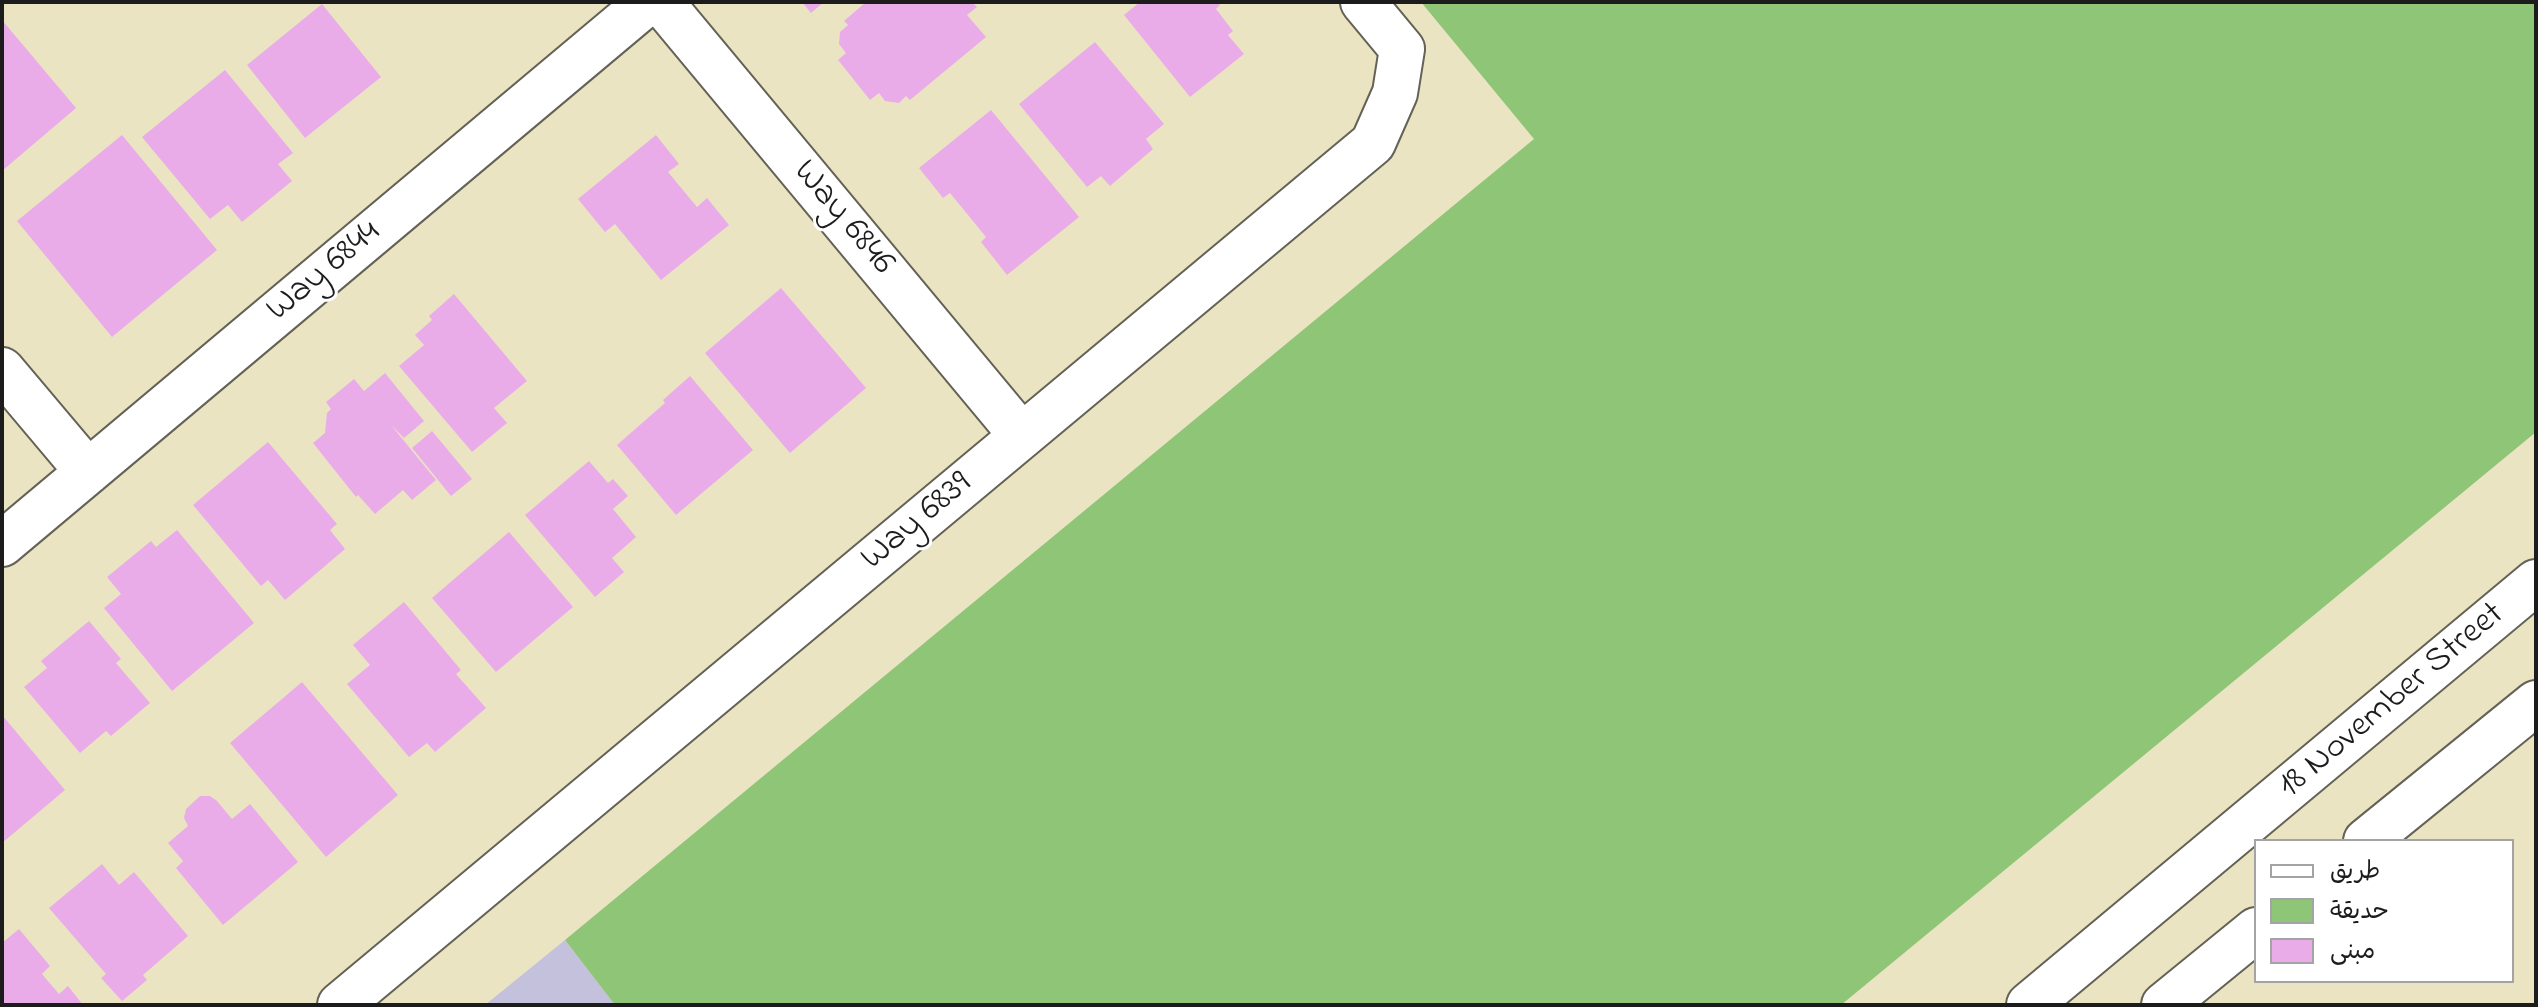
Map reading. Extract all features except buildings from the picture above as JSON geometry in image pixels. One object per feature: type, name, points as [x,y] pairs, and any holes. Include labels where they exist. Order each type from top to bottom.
[{"type":"street","name":"Way 6844","points":[[2,544],[648,2]]},
{"type":"street","name":"Way 6846","points":[[661,2],[1022,436]]},
{"type":"street","name":"Way 6839","points":[[340,1005],[1373,143],[1395,93],[1402,49],[1363,2]]},
{"type":"street","points":[[2,370],[88,472]]},
{"type":"street","name":"18 November Street","points":[[2029,1005],[2536,582]]},
{"type":"street","points":[[2368,839],[2536,703]]},
{"type":"street","points":[[2164,1005],[2254,932]]},
{"type":"shaded area","points":[[565,940],[615,1005],[485,1005]]},
{"type":"green space","points":[[1421,2],[2536,2],[2536,432],[1841,1005],[615,1005],[565,940],[1534,139]]}]
